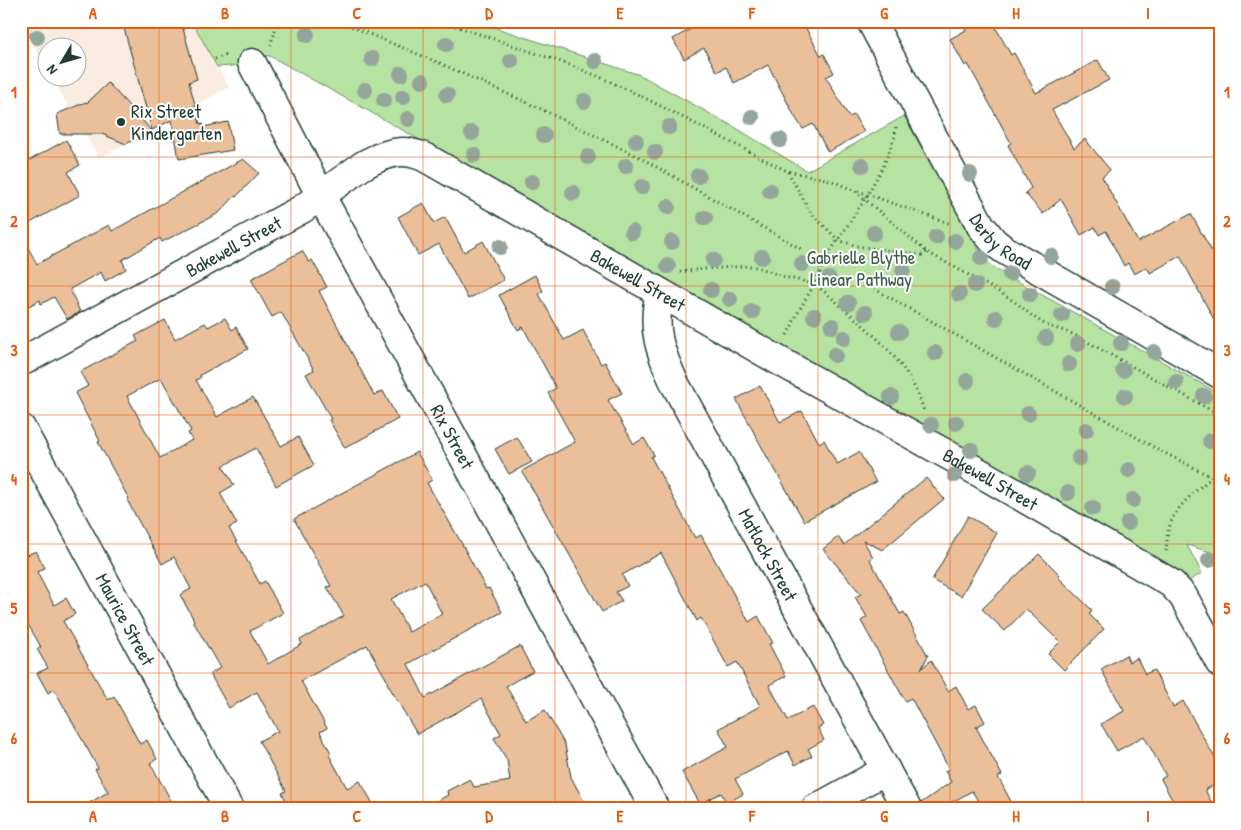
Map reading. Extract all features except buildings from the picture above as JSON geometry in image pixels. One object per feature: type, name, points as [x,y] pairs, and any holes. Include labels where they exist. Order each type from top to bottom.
[{"type":"street","name":"Derby Road","points":[[871,21],[979,222],[994,242],[1003,249],[1220,374]]},
{"type":"street","name":"Rix Street","points":[[252,63],[321,196],[655,809]]},
{"type":"street","name":"Bakewell Street","points":[[21,362],[302,209],[372,160],[393,153],[411,152],[668,283],[776,359],[933,446],[1172,584],[1183,596],[1220,663]]},
{"type":"street","name":"Matlock Street","points":[[668,283],[656,311],[657,332],[664,359],[675,384],[907,809]]},
{"type":"street","name":"Maurice Street","points":[[21,428],[229,809]]},
{"type":"street","points":[[815,809],[886,770]]},
{"type":"path","points":[[274,35],[277,21]]},
{"type":"path","points":[[338,21],[446,66],[541,109],[639,157],[803,250]]},
{"type":"path","points":[[441,21],[570,65],[602,78],[787,171],[830,180],[866,197],[952,224],[959,225],[979,222]]},
{"type":"path","points":[[776,359],[825,262],[866,197],[889,154],[895,136],[897,118],[908,89]]},
{"type":"path","points":[[787,171],[811,213],[838,240],[856,246],[922,255],[927,252]]},
{"type":"path","points":[[866,197],[927,252],[996,290],[1046,325],[1073,334],[1220,415]]},
{"type":"path","points":[[668,283],[705,269],[748,266],[814,285],[834,299],[868,329],[890,350],[908,374],[922,402],[933,446]]},
{"type":"path","points":[[857,279],[1157,449],[1220,480]]},
{"type":"path","points":[[1159,576],[1166,552],[1169,528],[1173,519],[1185,502],[1212,476]]},
{"type":"shaded area","name":"Rix Street Kindergarten","points":[[21,21],[192,21],[229,87],[99,158],[58,88],[88,88],[88,38],[38,38],[38,54],[21,25]]},
{"type":"green space","name":"Gabrielle Blythe Linear Pathway","points":[[192,21],[475,21],[640,75],[736,128],[807,171],[904,116],[978,249],[992,267],[1220,394],[1220,555],[1187,545],[1202,573],[1189,581],[270,56],[257,57],[233,66],[217,67]]},
{"type":"place","name":"Rix Street Kindergarten","points":[[121,122]]}]
